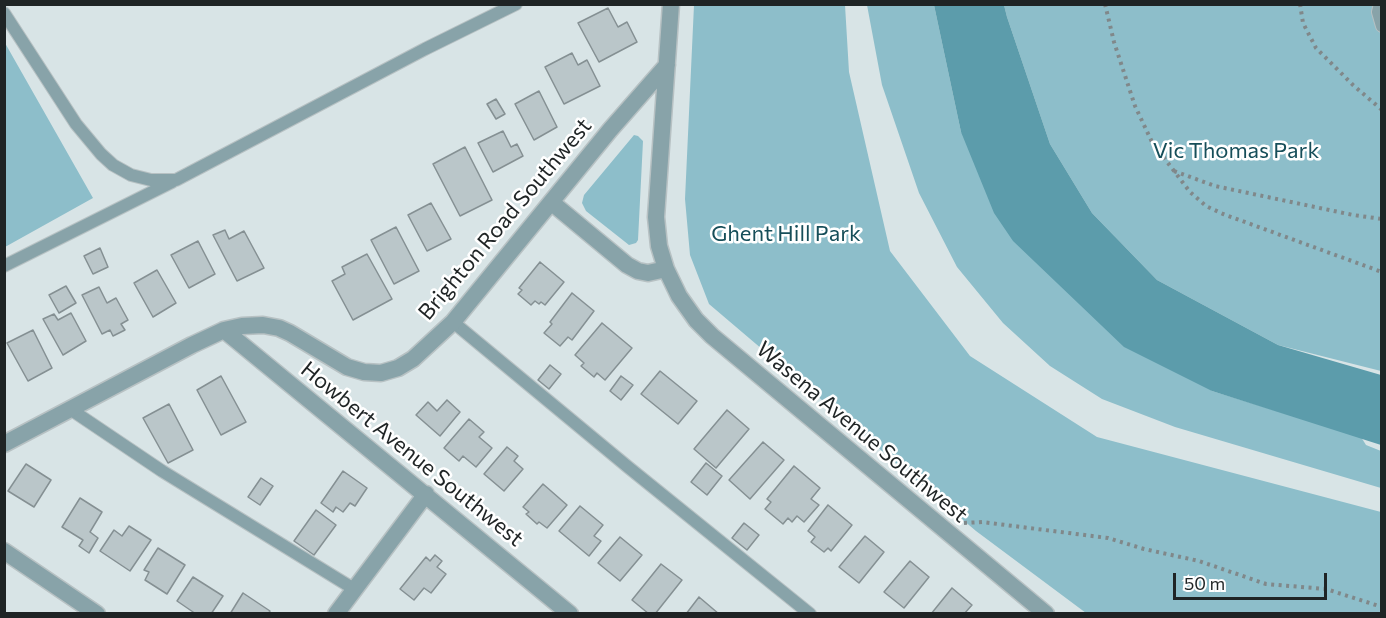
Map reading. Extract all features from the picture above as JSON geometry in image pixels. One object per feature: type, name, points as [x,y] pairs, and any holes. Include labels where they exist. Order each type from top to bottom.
[{"type":"street","name":"Wasena Avenue Southwest","points":[[671,4],[656,217],[666,269],[679,296],[696,320],[712,336],[1046,614]]},
{"type":"street","name":"Brighton Road Southwest","points":[[4,444],[224,330],[242,326],[263,325],[279,328],[347,367],[364,372],[381,373],[398,368],[413,359],[453,322],[610,130],[667,66]]},
{"type":"street","points":[[551,202],[627,265],[648,273],[666,269]]},
{"type":"street","name":"Howbert Avenue Southwest","points":[[224,330],[570,614]]},
{"type":"street","points":[[336,614],[426,494]]},
{"type":"street","points":[[4,551],[76,606],[97,614]]},
{"type":"lane","points":[[4,266],[176,180],[425,48],[516,4]]},
{"type":"lane","points":[[1380,4],[1378,12],[1382,26]]},
{"type":"lane","points":[[4,13],[76,124],[101,154],[113,165],[131,175],[151,180],[176,180]]},
{"type":"lane","points":[[453,322],[810,614]]},
{"type":"lane","points":[[70,408],[153,466],[354,589]]},
{"type":"path","points":[[1105,4],[1114,42],[1135,106],[1152,142],[1190,192],[1206,206],[1382,272]]},
{"type":"path","points":[[1300,4],[1303,23],[1316,48],[1382,110]]},
{"type":"path","points":[[1173,171],[1215,186],[1382,219]]},
{"type":"path","points":[[945,531],[969,521],[1108,538],[1144,549],[1199,561],[1266,584],[1326,590],[1382,607]]},
{"type":"green space","name":"Ghent Hill Park","points":[[694,5],[845,5],[849,72],[890,251],[970,356],[1097,437],[1381,512],[1381,613],[1086,613],[976,531],[709,304],[690,255],[685,199]]},
{"type":"green space","points":[[867,5],[934,5],[961,132],[1212,391],[1361,437],[1366,445],[1381,451],[1381,488],[1175,427],[1102,399],[1050,366],[1003,323],[957,267],[919,193],[882,85]]},
{"type":"green space","name":"Vic Thomas Park","points":[[1004,5],[1381,5],[1381,371],[1278,345],[1157,280],[1092,213],[1050,144]]},
{"type":"green space","points":[[5,43],[93,198],[4,247]]},
{"type":"green space","points":[[634,135],[643,141],[638,240],[629,245],[586,211],[582,203],[584,195]]},
{"type":"shaded area","points":[[934,5],[1004,5],[1050,144],[1092,213],[1157,280],[1278,345],[1381,375],[1381,445],[1212,391],[1124,347],[1013,241],[994,213],[961,132]]},
{"type":"building","points":[[608,8],[618,27],[627,22],[637,42],[599,62],[578,23]]},
{"type":"building","points":[[572,53],[578,65],[587,60],[600,86],[564,104],[545,67]]},
{"type":"building","points":[[539,91],[557,127],[534,140],[515,104]]},
{"type":"building","points":[[496,99],[505,114],[496,119],[487,104]]},
{"type":"building","points":[[503,131],[511,147],[517,144],[523,156],[493,172],[478,143]]},
{"type":"building","points":[[465,147],[492,200],[460,216],[433,164]]},
{"type":"building","points":[[431,203],[451,239],[427,251],[408,215]]},
{"type":"building","points":[[396,227],[419,271],[394,284],[371,240]]},
{"type":"building","points":[[225,230],[229,239],[244,231],[264,268],[237,281],[213,235]]},
{"type":"building","points":[[198,241],[215,274],[189,288],[171,255]]},
{"type":"building","points":[[100,248],[108,267],[93,274],[84,256]]},
{"type":"building","points":[[367,254],[392,299],[353,320],[332,281],[345,274],[342,267]]},
{"type":"building","points":[[540,262],[564,282],[545,305],[535,301],[531,305],[518,294],[522,290],[519,288]]},
{"type":"building","points":[[157,270],[176,303],[153,317],[134,283]]},
{"type":"building","points":[[66,286],[76,303],[59,313],[49,295]]},
{"type":"building","points":[[99,287],[107,303],[116,298],[128,320],[121,324],[125,330],[113,336],[110,330],[102,334],[82,295]]},
{"type":"building","points":[[572,293],[594,311],[572,340],[568,337],[560,346],[544,333]]},
{"type":"building","points":[[71,313],[86,341],[63,355],[43,319],[54,314],[58,320]]},
{"type":"building","points":[[602,323],[632,348],[605,380],[597,373],[594,377],[581,366],[584,363],[575,355]]},
{"type":"building","points":[[33,330],[52,368],[28,381],[7,343]]},
{"type":"building","points":[[550,365],[561,374],[549,389],[538,380]]},
{"type":"building","points":[[660,371],[697,401],[678,424],[641,394]]},
{"type":"building","points":[[221,376],[246,422],[221,435],[197,390]]},
{"type":"building","points":[[621,376],[633,385],[621,400],[610,391]]},
{"type":"building","points":[[447,400],[460,412],[440,436],[416,415],[428,402],[437,411]]},
{"type":"building","points":[[169,404],[193,450],[168,463],[143,418]]},
{"type":"building","points":[[727,410],[749,429],[716,468],[694,449]]},
{"type":"building","points":[[469,419],[484,432],[479,437],[492,448],[476,467],[463,456],[459,461],[444,448]]},
{"type":"building","points":[[763,442],[784,460],[750,499],[729,480]]},
{"type":"building","points":[[507,447],[518,456],[514,461],[523,469],[504,491],[484,474]]},
{"type":"building","points":[[706,463],[722,476],[707,495],[691,482]]},
{"type":"building","points":[[26,464],[51,480],[34,507],[8,491]]},
{"type":"building","points":[[794,466],[820,488],[811,499],[819,505],[804,522],[797,516],[792,522],[788,518],[783,524],[765,509],[771,502],[767,499]]},
{"type":"building","points":[[343,471],[367,488],[355,506],[350,503],[343,512],[336,507],[333,512],[321,503]]},
{"type":"building","points":[[261,478],[273,486],[260,505],[248,497]]},
{"type":"building","points":[[543,484],[567,505],[547,528],[539,522],[537,524],[526,514],[529,512],[523,507]]},
{"type":"building","points":[[80,498],[102,512],[90,532],[98,538],[89,553],[79,546],[83,540],[62,527]]},
{"type":"building","points":[[828,505],[852,525],[831,551],[828,548],[824,552],[811,542],[815,537],[808,531]]},
{"type":"building","points":[[580,506],[603,525],[594,536],[601,541],[589,556],[559,531]]},
{"type":"building","points":[[316,510],[336,525],[314,555],[294,541]]},
{"type":"building","points":[[744,523],[759,535],[747,550],[732,538]]},
{"type":"building","points":[[129,526],[151,540],[130,571],[100,551],[114,530],[122,536]]},
{"type":"building","points":[[865,536],[884,552],[859,583],[839,567]]},
{"type":"building","points":[[620,537],[642,555],[620,581],[598,563]]},
{"type":"building","points":[[158,548],[185,565],[167,594],[145,580],[149,572],[144,570]]},
{"type":"building","points":[[435,555],[442,561],[437,567],[446,574],[431,593],[424,588],[414,600],[400,589],[426,557],[430,561]]},
{"type":"building","points":[[910,561],[929,577],[904,608],[884,592]]},
{"type":"building","points":[[661,564],[682,580],[655,614],[649,614],[632,600]]},
{"type":"building","points":[[193,577],[223,596],[211,614],[196,614],[177,601]]},
{"type":"building","points":[[952,588],[972,605],[964,614],[931,614]]},
{"type":"building","points":[[243,593],[270,611],[268,614],[230,614]]},
{"type":"building","points":[[699,597],[719,614],[686,614]]}]
